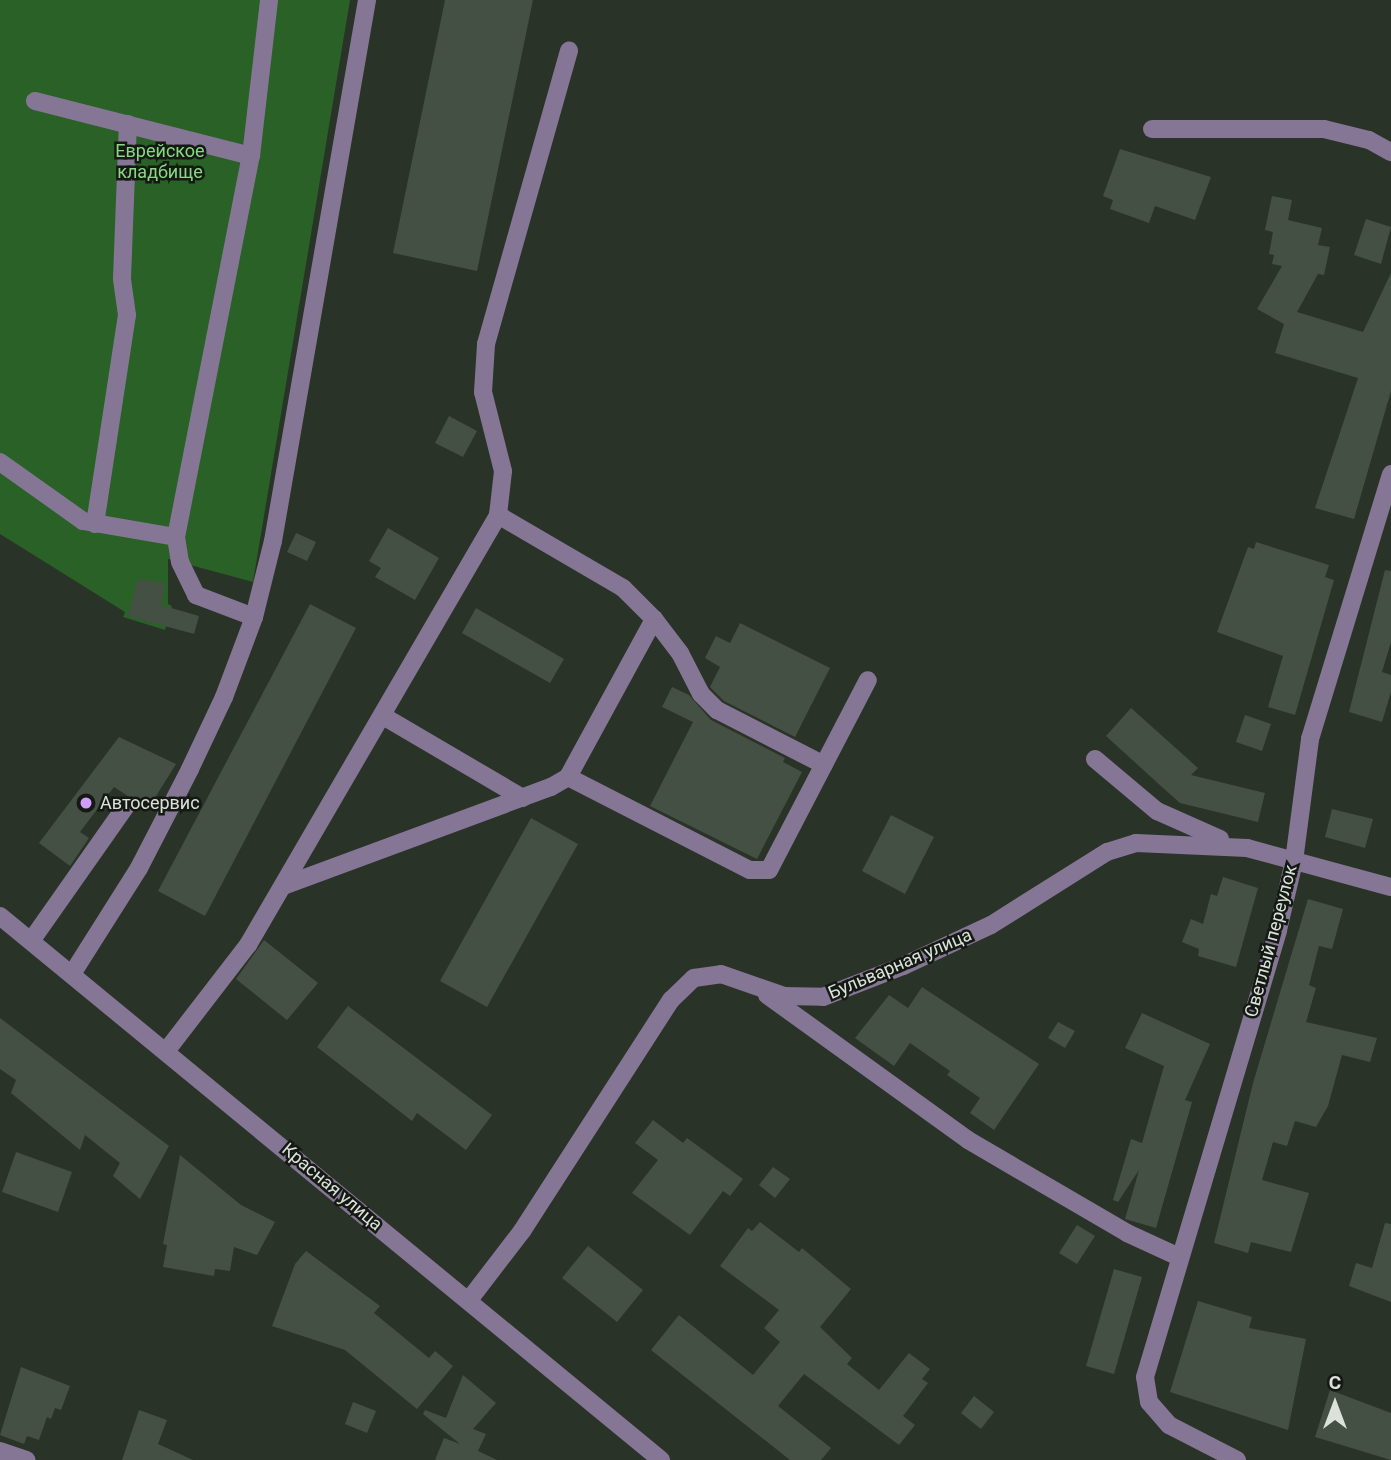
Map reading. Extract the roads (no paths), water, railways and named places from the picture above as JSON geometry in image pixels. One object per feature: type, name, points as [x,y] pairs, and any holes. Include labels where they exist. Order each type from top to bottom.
[{"type":"street","points":[[254,617],[196,595],[180,562],[176,537],[251,156],[270,0]]},
{"type":"street","points":[[72,974],[132,880],[184,781],[224,697],[254,617],[273,541],[367,0]]},
{"type":"street","points":[[167,1050],[248,945],[498,515],[503,471],[483,392],[485,344],[569,51]]},
{"type":"street","points":[[34,101],[251,156]]},
{"type":"street","points":[[95,524],[127,314],[122,278],[128,124]]},
{"type":"street","points":[[1152,129],[1324,129],[1356,135],[1391,152]]},
{"type":"street","points":[[0,462],[72,516],[95,524],[176,537]]},
{"type":"street","name":"Светлый переулок","points":[[1237,1460],[1184,1436],[1161,1417],[1145,1390],[1147,1364],[1177,1256],[1278,930],[1294,861],[1310,739],[1391,474]]},
{"type":"street","points":[[498,515],[623,588],[654,619],[680,653],[701,694],[717,710],[824,765]]},
{"type":"street","points":[[283,886],[523,798],[568,777],[654,619]]},
{"type":"street","points":[[568,777],[760,872],[775,863],[868,680]]},
{"type":"street","points":[[383,716],[523,798]]},
{"type":"street","points":[[1096,760],[1170,819],[1247,848]]},
{"type":"street","points":[[31,941],[126,806]]},
{"type":"street","name":"Бульварная улица","points":[[469,1300],[522,1231],[681,987],[694,978],[721,974],[758,988],[805,998],[841,991],[991,925],[1122,846],[1154,841],[1247,848],[1391,887]]},
{"type":"street","name":"Красная улица","points":[[0,916],[167,1050],[662,1460]]},
{"type":"street","points":[[758,988],[968,1140],[1127,1233],[1177,1256]]},
{"type":"street","points":[[0,1451],[26,1460]]},
{"type":"place","name":"Автосервис","points":[[86,803]]},
{"type":"park label","name":"Еврейское кладбище","points":[[160,162]]}]
